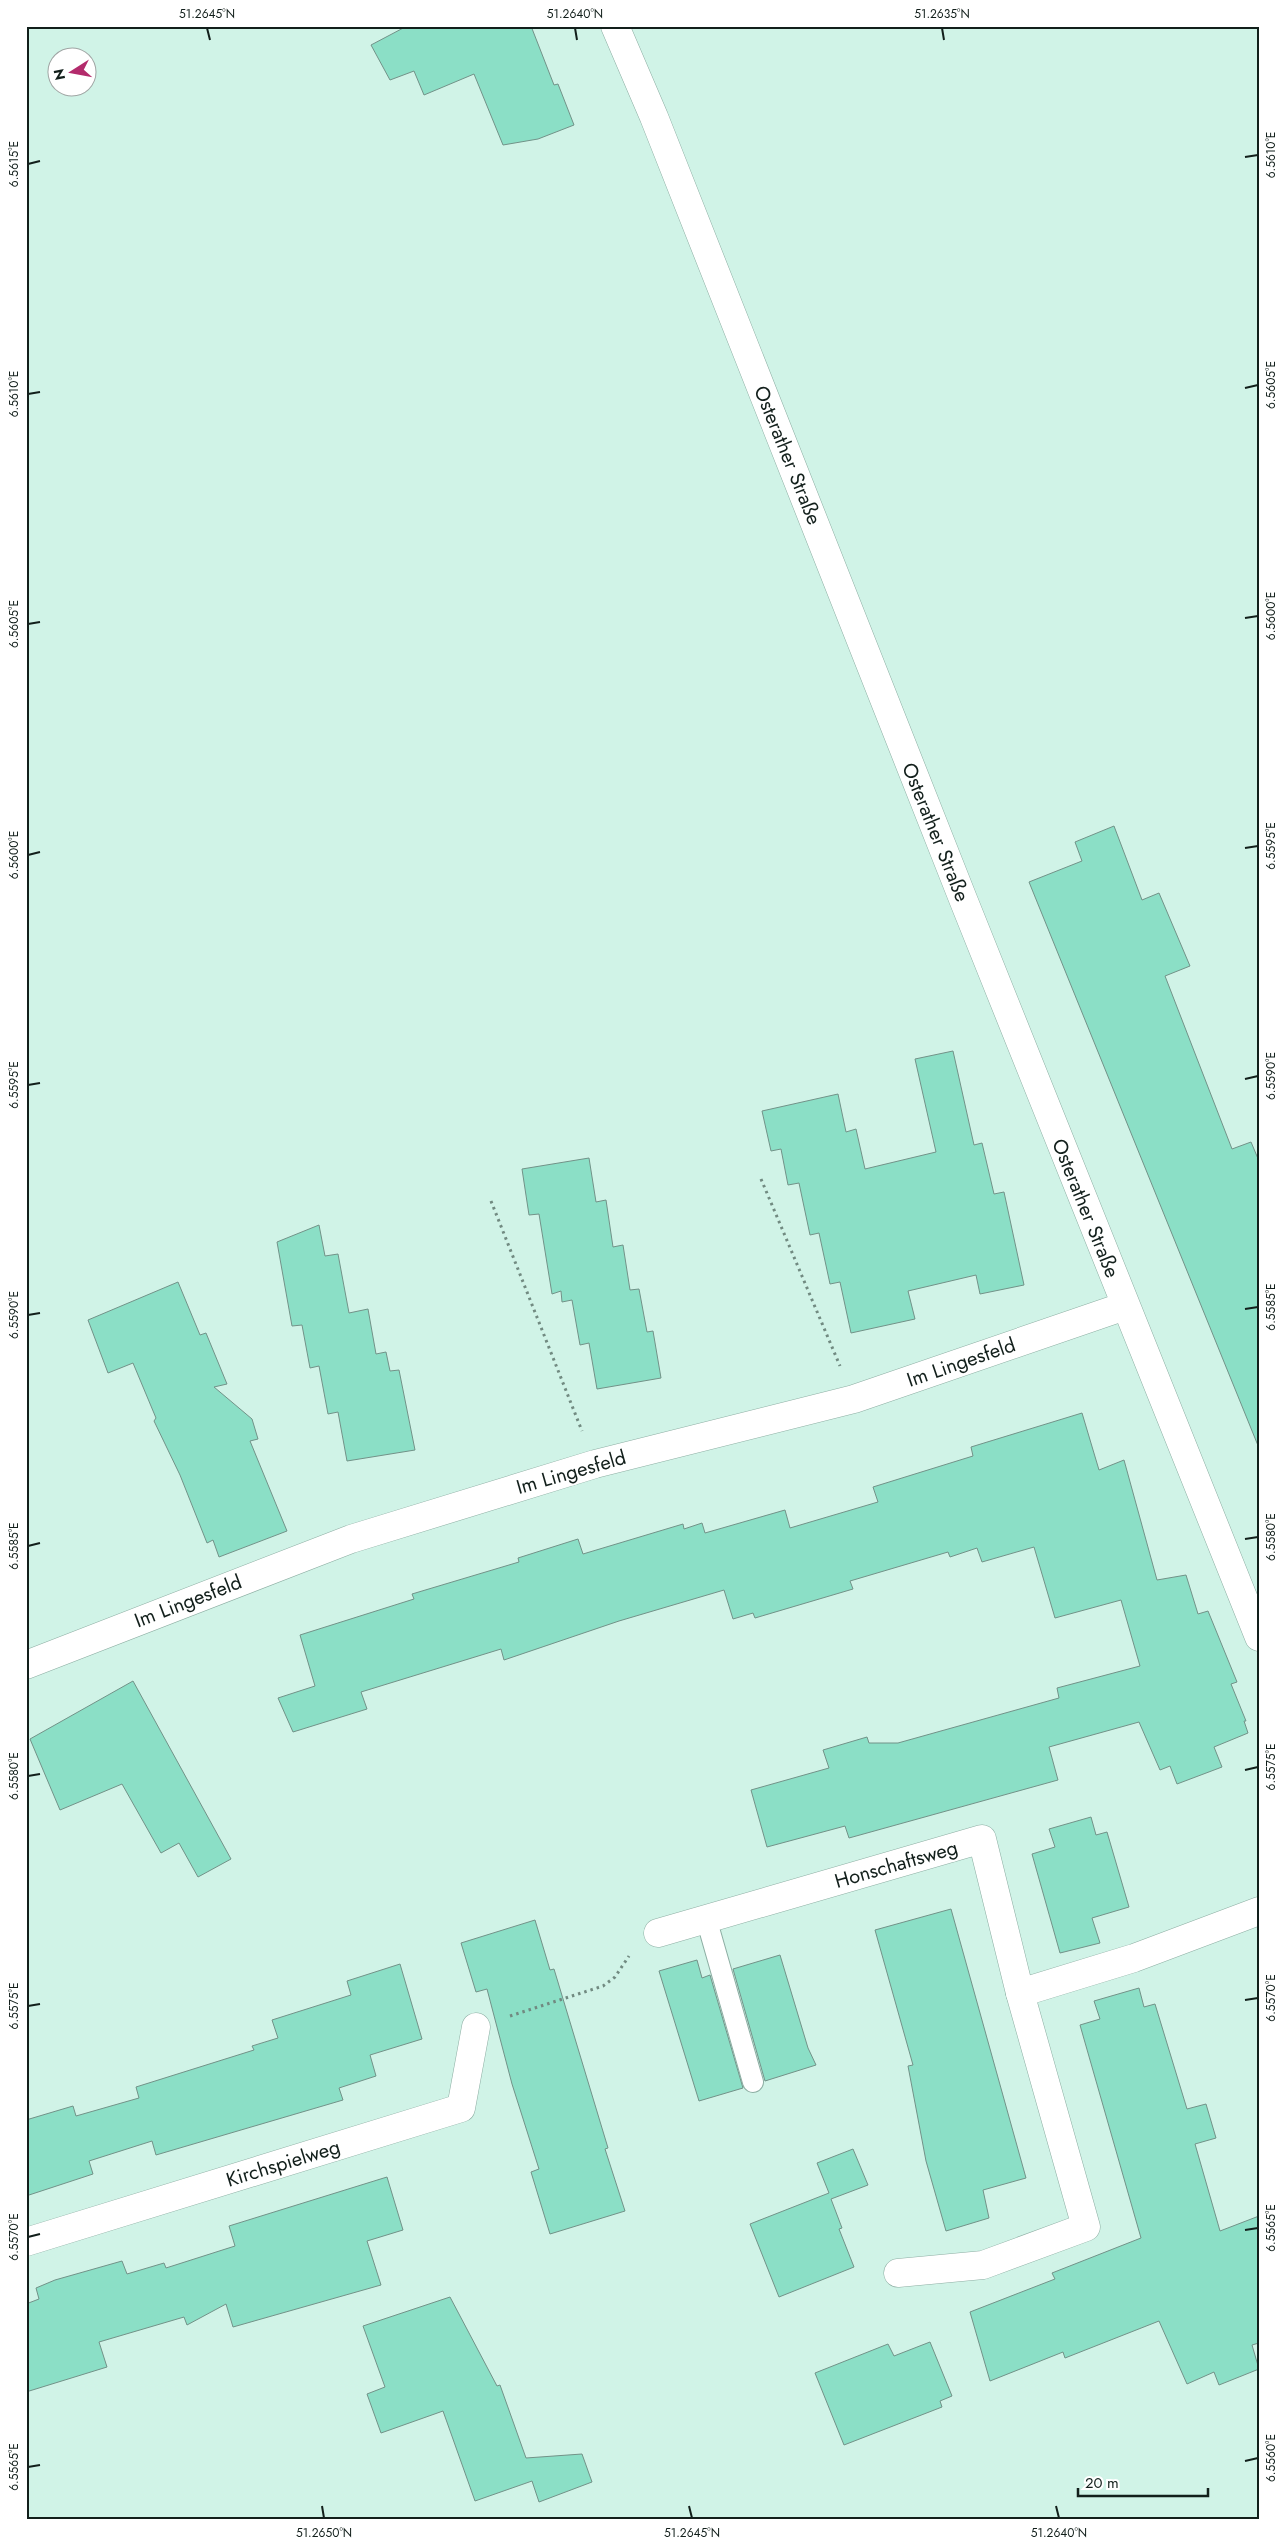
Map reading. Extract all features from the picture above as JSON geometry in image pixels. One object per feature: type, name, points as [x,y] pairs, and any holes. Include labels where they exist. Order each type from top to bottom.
[{"type":"street","name":"Osterather Straße","points":[[615,26],[657,126],[1125,1306],[1259,1637]]},
{"type":"street","name":"Im Lingesfeld","points":[[26,1665],[351,1539],[595,1464],[854,1399],[1125,1306]]},
{"type":"street","name":"Honschaftsweg","points":[[658,1933],[982,1839],[1020,1993],[1086,2226],[983,2265],[898,2273]]},
{"type":"street","points":[[1020,1993],[1134,1958],[1259,1911]]},
{"type":"street","name":"Kirchspielweg","points":[[26,2242],[461,2108],[476,2027]]},
{"type":"lane","points":[[706,1918],[753,2082]]},
{"type":"path","points":[[761,1179],[854,1399]]},
{"type":"path","points":[[491,1201],[595,1464]]},
{"type":"path","points":[[476,2027],[603,1986],[615,1977],[638,1943],[658,1933]]},
{"type":"building","points":[[407,26],[531,26],[554,85],[558,84],[574,125],[538,139],[503,145],[474,74],[424,95],[414,71],[390,80],[371,45]]},
{"type":"building","points":[[1114,826],[1142,900],[1159,893],[1190,966],[1165,976],[1232,1149],[1251,1142],[1259,1161],[1259,1448],[1029,882],[1082,861],[1075,842]]},
{"type":"building","points":[[953,1051],[974,1145],[982,1143],[994,1194],[1004,1192],[1024,1285],[980,1294],[976,1275],[908,1291],[915,1319],[851,1333],[840,1282],[830,1284],[819,1233],[810,1235],[799,1183],[788,1185],[781,1149],[771,1151],[762,1111],[838,1094],[846,1132],[856,1129],[865,1169],[936,1152],[915,1059]]},
{"type":"building","points":[[589,1158],[596,1202],[606,1200],[613,1247],[623,1245],[630,1290],[639,1289],[647,1332],[653,1331],[661,1378],[597,1389],[589,1343],[580,1345],[572,1300],[562,1302],[561,1291],[552,1294],[539,1214],[529,1215],[522,1169]]},
{"type":"building","points":[[319,1225],[325,1256],[338,1254],[349,1313],[368,1309],[376,1354],[386,1352],[390,1371],[399,1370],[415,1450],[347,1461],[338,1412],[328,1414],[319,1366],[310,1368],[302,1325],[292,1326],[277,1242]]},
{"type":"building","points":[[178,1282],[200,1335],[206,1333],[227,1384],[214,1387],[252,1419],[258,1439],[250,1441],[287,1531],[219,1557],[213,1540],[207,1543],[180,1475],[154,1421],[156,1418],[133,1363],[108,1373],[88,1320]]},
{"type":"building","points":[[1082,1413],[1099,1470],[1124,1460],[1157,1580],[1186,1575],[1198,1614],[1208,1611],[1237,1682],[1231,1684],[1246,1721],[1244,1721],[1248,1733],[1214,1747],[1222,1767],[1177,1784],[1170,1766],[1160,1770],[1139,1722],[1049,1747],[1058,1780],[849,1838],[845,1826],[767,1847],[751,1790],[829,1768],[823,1750],[867,1737],[869,1743],[898,1743],[1059,1698],[1057,1688],[1140,1666],[1121,1600],[1055,1618],[1034,1547],[982,1562],[977,1548],[950,1557],[948,1552],[850,1581],[853,1589],[755,1618],[753,1613],[733,1619],[724,1590],[619,1621],[504,1660],[501,1649],[361,1692],[367,1709],[293,1732],[278,1698],[315,1686],[300,1635],[414,1599],[412,1594],[519,1562],[518,1558],[578,1539],[583,1554],[683,1524],[684,1529],[702,1523],[705,1533],[785,1510],[790,1528],[878,1502],[873,1487],[973,1456],[971,1447]]},
{"type":"building","points":[[133,1681],[231,1859],[198,1877],[179,1843],[161,1853],[122,1784],[60,1810],[30,1739]]},
{"type":"building","points":[[1091,1817],[1096,1835],[1107,1832],[1129,1907],[1092,1918],[1100,1943],[1060,1953],[1032,1854],[1055,1847],[1049,1829]]},
{"type":"building","points":[[951,1909],[1026,2178],[983,2190],[989,2218],[946,2231],[926,2161],[908,2066],[913,2065],[875,1930]]},
{"type":"building","points":[[535,1920],[550,1970],[554,1969],[608,2148],[605,2149],[625,2211],[550,2234],[531,2172],[539,2169],[512,2084],[487,1989],[476,1992],[461,1943]]},
{"type":"building","points":[[780,1955],[808,2048],[816,2065],[765,2081],[733,1969]]},
{"type":"building","points":[[697,1960],[702,1978],[710,1975],[743,2088],[699,2101],[659,1971]]},
{"type":"building","points":[[400,1964],[422,2039],[370,2055],[376,2076],[339,2088],[343,2100],[156,2155],[152,2141],[89,2161],[93,2174],[26,2196],[26,2120],[73,2106],[76,2116],[139,2098],[136,2087],[254,2050],[252,2046],[278,2038],[272,2020],[351,1995],[347,1981]]},
{"type":"building","points":[[1139,1988],[1144,2007],[1155,2004],[1187,2109],[1206,2104],[1216,2138],[1195,2144],[1220,2231],[1259,2216],[1259,2343],[1252,2345],[1259,2369],[1219,2385],[1214,2372],[1187,2384],[1159,2321],[1065,2358],[1063,2352],[990,2381],[970,2312],[1055,2279],[1052,2273],[1141,2238],[1080,2025],[1100,2019],[1094,2001]]},
{"type":"building","points":[[853,2149],[868,2185],[831,2199],[842,2228],[839,2229],[854,2267],[779,2297],[750,2224],[829,2193],[817,2163]]},
{"type":"building","points":[[387,2177],[403,2230],[367,2241],[381,2285],[233,2327],[226,2304],[187,2325],[184,2317],[99,2342],[107,2367],[26,2392],[26,2304],[39,2299],[36,2288],[55,2280],[122,2261],[127,2274],[164,2263],[166,2268],[235,2246],[229,2226]]},
{"type":"building","points":[[450,2297],[497,2386],[500,2385],[526,2458],[582,2454],[592,2482],[539,2502],[532,2481],[475,2501],[443,2411],[381,2433],[367,2394],[385,2387],[363,2326]]},
{"type":"building","points":[[930,2342],[952,2396],[940,2401],[942,2407],[844,2445],[815,2373],[888,2344],[894,2356]]}]
